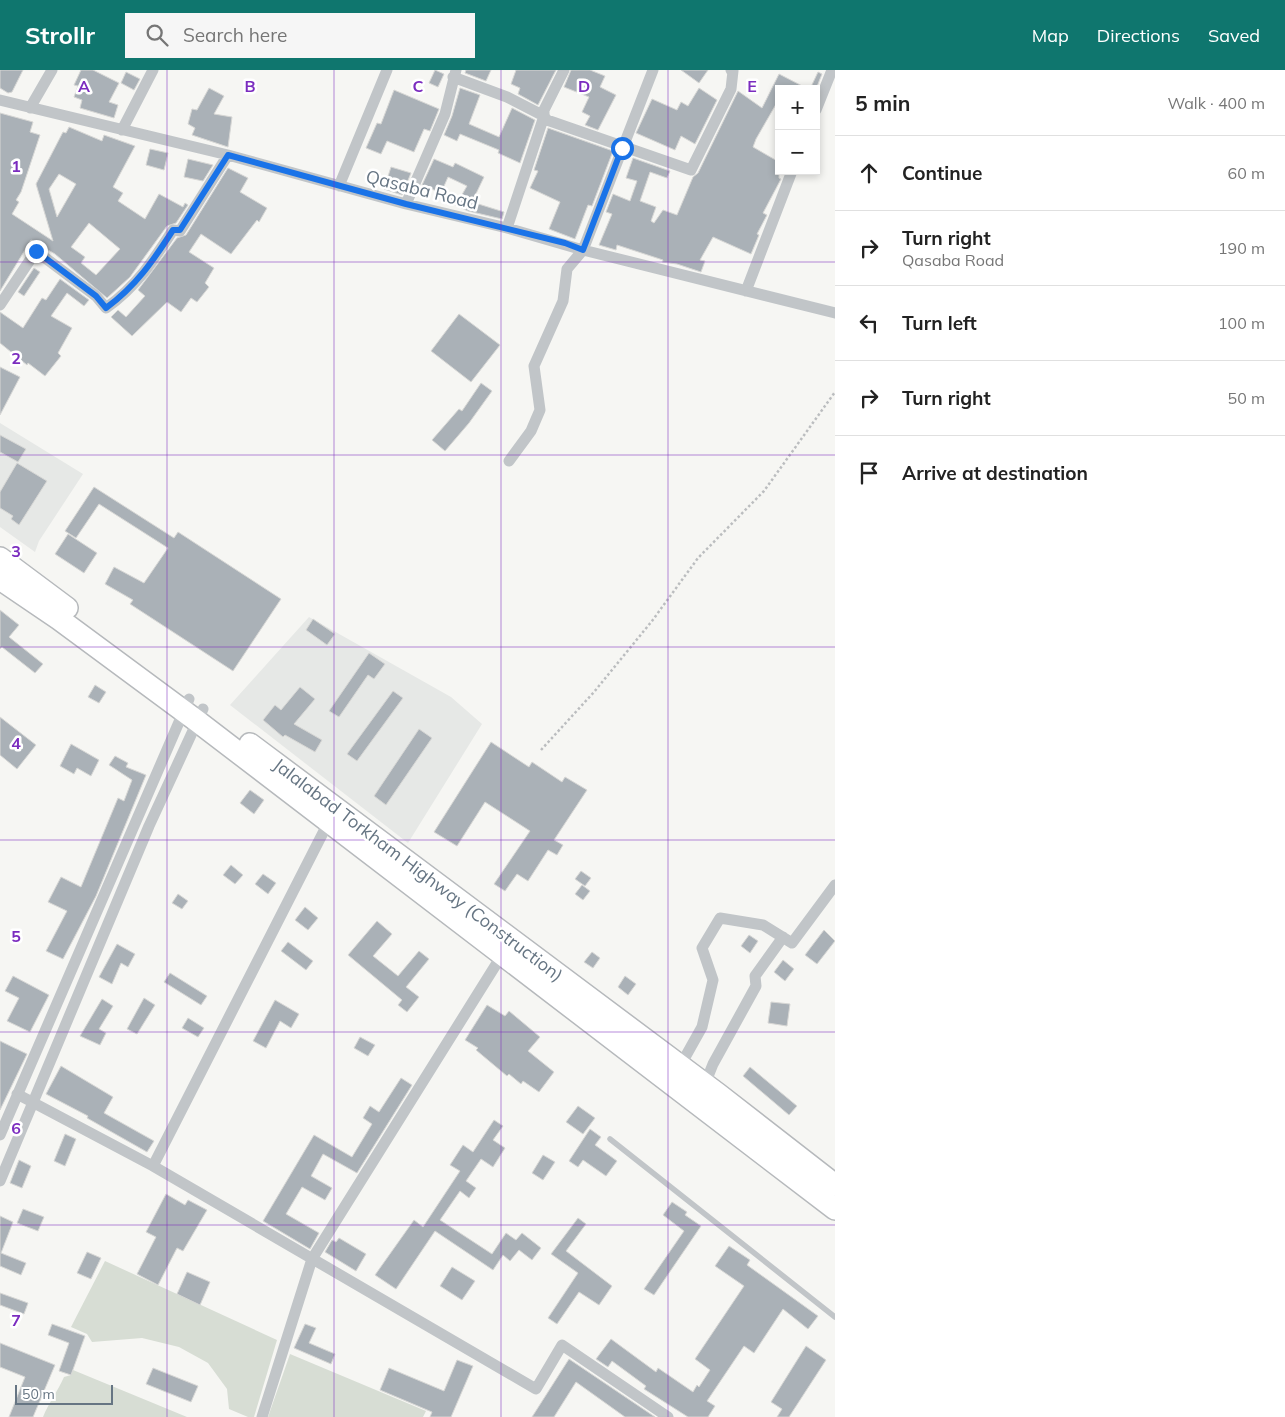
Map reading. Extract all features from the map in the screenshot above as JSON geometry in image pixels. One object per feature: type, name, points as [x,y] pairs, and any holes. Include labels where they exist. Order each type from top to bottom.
[{"type":"highway","name":"Jalalabad Torkham Highway (Construction)","points":[[0,558],[193,710],[591,1011],[675,1074],[705,1084],[835,1185]]},
{"type":"highway","points":[[0,566],[59,619]]},
{"type":"highway","points":[[0,579],[193,710],[328,823],[502,956],[591,1011]]},
{"type":"highway","points":[[675,1074],[835,1209]]},
{"type":"street","points":[[30,108],[52,70]]},
{"type":"street","points":[[122,130],[154,70]]},
{"type":"street","points":[[339,186],[387,70]]},
{"type":"street","points":[[507,228],[544,116],[544,110],[564,70]]},
{"type":"street","points":[[509,462],[531,431],[540,410],[534,366],[563,302],[567,269],[583,250],[653,70]]},
{"type":"street","points":[[406,204],[444,114],[455,74],[507,97],[544,116],[547,120],[622,148],[691,170],[731,90],[734,71],[732,70]]},
{"type":"street","points":[[820,100],[832,70]]},
{"type":"street","name":"Qasaba Road","points":[[0,100],[228,155],[406,204],[507,228],[583,250],[835,313]]},
{"type":"street","points":[[0,305],[36,251],[96,296],[108,310],[128,293],[153,261],[173,230],[180,230],[228,155]]},
{"type":"street","points":[[746,291],[790,175]]},
{"type":"street","points":[[0,1135],[164,754],[193,710]]},
{"type":"street","points":[[0,1181],[35,1103],[149,826],[178,761],[193,710]]},
{"type":"street","points":[[164,754],[178,761]]},
{"type":"street","points":[[153,1166],[328,823]]},
{"type":"street","points":[[675,1074],[702,1027],[713,980],[702,948],[720,918],[763,925],[792,942],[835,885]]},
{"type":"street","points":[[705,1084],[713,1064],[756,986],[755,976],[783,937]]},
{"type":"street","points":[[262,1417],[312,1258],[502,956]]},
{"type":"street","points":[[17,1094],[153,1166],[536,1389],[562,1345],[668,1417]]},
{"type":"lane","points":[[610,1139],[835,1318]]},
{"type":"path","points":[[541,750],[594,692],[652,621],[698,558],[764,491],[835,392]]},
{"type":"shaded area","points":[[0,423],[83,474],[39,541],[35,552],[0,527]]},
{"type":"shaded area","points":[[309,617],[451,697],[482,724],[408,843],[230,705]]},
{"type":"shaded area","points":[[105,1261],[277,1340],[254,1417],[248,1417],[229,1409],[227,1389],[208,1363],[179,1347],[142,1338],[92,1342],[87,1334],[71,1327]]},
{"type":"shaded area","points":[[290,1354],[426,1411],[423,1417],[268,1417]]},
{"type":"shaded area","points":[[73,1370],[187,1417],[43,1417],[64,1377],[71,1375]]},
{"type":"building","points":[[0,70],[23,70],[12,92],[8,93],[0,88]]},
{"type":"building","points":[[81,70],[93,70],[119,83],[109,102],[118,105],[114,118],[80,108],[82,100],[74,97],[78,86],[74,85]]},
{"type":"building","points":[[435,70],[444,74],[438,87],[429,83]]},
{"type":"building","points":[[466,70],[491,70],[486,81],[465,73]]},
{"type":"building","points":[[516,70],[556,70],[538,105],[518,94],[520,88],[511,84]]},
{"type":"building","points":[[571,70],[590,70],[605,76],[600,87],[616,95],[598,130],[585,125],[590,116],[582,112],[589,97],[564,87]]},
{"type":"building","points":[[681,70],[708,70],[699,83]]},
{"type":"building","points":[[126,72],[140,79],[134,90],[121,83]]},
{"type":"building","points":[[818,72],[822,74],[818,85],[812,85]]},
{"type":"building","points":[[779,74],[800,85],[775,85],[775,106],[753,147],[775,160],[775,175],[779,175],[781,179],[763,213],[767,215],[757,234],[759,235],[751,254],[713,237],[700,260],[705,261],[701,272],[677,264],[662,262],[663,260],[617,245],[616,250],[599,245],[612,214],[606,212],[613,194],[630,201],[637,181],[626,178],[633,158],[670,171],[667,178],[650,172],[640,201],[656,207],[651,221],[654,223],[663,210],[677,215],[693,177],[698,173],[738,91],[762,108]]},
{"type":"building","points":[[209,88],[224,96],[214,114],[232,117],[228,147],[192,135],[195,128],[188,124],[192,109],[197,110]]},
{"type":"building","points":[[460,88],[480,95],[469,124],[499,137],[512,108],[535,120],[520,163],[498,153],[499,150],[460,134],[457,141],[444,135]]},
{"type":"building","points":[[699,88],[717,100],[695,144],[681,136],[675,150],[636,133],[652,99],[677,110],[681,102],[688,106]]},
{"type":"building","points":[[394,90],[439,109],[430,131],[424,129],[414,152],[387,141],[381,154],[366,148],[377,123],[381,124]]},
{"type":"building","points":[[0,113],[33,122],[30,132],[40,135],[21,192],[16,200],[19,202],[12,214],[53,241],[36,184],[63,132],[66,133],[69,127],[102,141],[104,135],[135,146],[113,187],[123,193],[118,201],[145,219],[159,194],[183,207],[185,203],[188,205],[176,223],[167,226],[130,277],[107,298],[55,254],[31,240],[0,291]],"holes":[[[59,174],[76,184],[57,217],[49,189]],[[89,223],[120,249],[96,275],[81,263],[85,257],[71,247]]]},
{"type":"building","points":[[548,128],[613,151],[592,206],[588,205],[575,239],[549,229],[560,202],[530,188],[538,171],[534,170]]},
{"type":"building","points":[[150,149],[168,153],[164,170],[146,165]]},
{"type":"building","points":[[188,159],[213,165],[203,181],[184,177]]},
{"type":"building","points":[[434,159],[453,167],[455,163],[484,177],[472,202],[504,212],[502,219],[468,211],[445,200],[448,194],[460,198],[467,186],[448,177],[441,193],[422,185]]},
{"type":"building","points":[[391,167],[411,173],[402,195],[384,189]]},
{"type":"building","points":[[228,168],[248,178],[240,192],[267,208],[259,222],[257,220],[231,254],[201,234],[189,252],[214,268],[205,283],[209,287],[197,302],[191,298],[181,312],[167,302],[132,336],[111,317],[118,310],[126,317],[145,296],[138,290],[177,238],[186,235]]},
{"type":"building","points":[[34,268],[40,272],[24,296],[18,292]]},
{"type":"building","points":[[60,279],[89,300],[84,306],[67,293],[51,316],[72,328],[58,353],[61,356],[45,376],[28,363],[27,365],[0,343],[0,312],[23,328],[42,298],[46,300]]},
{"type":"building","points":[[459,314],[500,345],[471,382],[431,351]]},
{"type":"building","points":[[0,367],[20,377],[0,415]]},
{"type":"building","points":[[481,383],[492,391],[469,423],[445,451],[432,440],[459,409],[462,411]]},
{"type":"building","points":[[0,435],[26,449],[18,462],[0,452]]},
{"type":"building","points":[[17,463],[47,481],[19,525],[11,519],[13,516],[0,508],[0,492]]},
{"type":"building","points":[[94,487],[174,538],[178,532],[281,599],[233,671],[130,604],[133,600],[105,584],[114,567],[144,583],[168,548],[99,504],[76,538],[65,531]]},
{"type":"building","points":[[68,534],[97,553],[84,573],[55,554]]},
{"type":"building","points":[[0,610],[19,625],[9,637],[43,664],[35,673],[2,647],[0,649]]},
{"type":"building","points":[[313,619],[335,634],[327,645],[306,630]]},
{"type":"building","points":[[369,653],[385,664],[374,679],[368,675],[339,717],[329,711]]},
{"type":"building","points":[[95,685],[106,692],[99,703],[88,697]]},
{"type":"building","points":[[300,687],[315,699],[294,724],[322,740],[315,752],[285,735],[283,737],[263,720],[275,705],[281,710]]},
{"type":"building","points":[[393,691],[403,698],[357,761],[347,754]]},
{"type":"building","points":[[0,717],[36,745],[17,769],[0,755]]},
{"type":"building","points":[[419,729],[432,738],[386,805],[374,796]]},
{"type":"building","points":[[491,742],[529,767],[532,762],[562,782],[565,777],[587,790],[554,840],[563,845],[557,855],[548,850],[528,881],[517,874],[505,891],[494,884],[530,831],[485,802],[457,846],[434,832]]},
{"type":"building","points":[[71,744],[99,760],[91,776],[77,768],[74,774],[60,766]]},
{"type":"building","points":[[115,756],[128,763],[126,767],[146,775],[96,896],[63,959],[46,951],[67,911],[48,902],[61,877],[81,887],[118,798],[124,801],[132,780],[109,765]]},
{"type":"building","points":[[250,790],[264,800],[254,814],[240,803]]},
{"type":"building","points":[[231,865],[243,875],[235,884],[223,875]]},
{"type":"building","points":[[581,871],[591,878],[585,886],[575,879]]},
{"type":"building","points":[[263,874],[276,883],[268,894],[255,884]]},
{"type":"building","points":[[582,885],[590,891],[583,900],[575,894]]},
{"type":"building","points":[[178,894],[188,901],[182,909],[172,903]]},
{"type":"building","points":[[305,907],[318,918],[308,930],[295,920]]},
{"type":"building","points":[[377,921],[392,934],[373,956],[398,976],[419,951],[429,959],[406,987],[419,997],[407,1012],[398,1005],[402,1000],[348,955]]},
{"type":"building","points":[[824,930],[835,941],[817,964],[805,955]]},
{"type":"building","points":[[749,935],[758,941],[750,953],[741,946]]},
{"type":"building","points":[[288,942],[313,961],[306,970],[281,951]]},
{"type":"building","points":[[117,944],[135,954],[128,967],[121,963],[112,984],[99,977]]},
{"type":"building","points":[[592,952],[600,958],[593,968],[584,962]]},
{"type":"building","points":[[783,960],[794,969],[785,981],[774,972]]},
{"type":"building","points":[[170,973],[207,996],[201,1005],[164,982]]},
{"type":"building","points":[[13,976],[49,995],[30,1032],[7,1021],[19,998],[5,991]]},
{"type":"building","points":[[625,976],[636,984],[628,995],[618,987]]},
{"type":"building","points":[[144,998],[155,1005],[137,1034],[127,1029]]},
{"type":"building","points":[[102,999],[113,1006],[99,1029],[106,1033],[100,1045],[80,1036]]},
{"type":"building","points":[[275,1000],[299,1014],[291,1028],[280,1021],[266,1048],[253,1041]]},
{"type":"building","points":[[771,1002],[790,1004],[787,1026],[768,1023]]},
{"type":"building","points":[[487,1005],[505,1016],[509,1011],[540,1037],[528,1051],[554,1072],[539,1092],[523,1081],[521,1084],[509,1074],[507,1076],[476,1050],[478,1048],[465,1040]]},
{"type":"building","points":[[188,1018],[204,1028],[198,1037],[182,1028]]},
{"type":"building","points":[[360,1037],[375,1045],[368,1056],[354,1048]]},
{"type":"building","points":[[0,1041],[27,1054],[0,1110]]},
{"type":"building","points":[[61,1066],[113,1097],[104,1113],[154,1141],[147,1152],[87,1118],[88,1116],[46,1094]]},
{"type":"building","points":[[750,1067],[797,1106],[789,1115],[743,1076]]},
{"type":"building","points":[[401,1078],[412,1085],[357,1173],[323,1154],[311,1176],[332,1188],[325,1200],[302,1187],[286,1214],[319,1233],[310,1249],[263,1221],[314,1135],[352,1157],[372,1124],[363,1118],[370,1106],[379,1112]]},
{"type":"building","points":[[578,1106],[595,1118],[583,1134],[566,1122]]},
{"type":"building","points":[[494,1120],[503,1126],[493,1140],[505,1148],[493,1167],[481,1159],[466,1181],[476,1188],[469,1198],[460,1191],[440,1220],[492,1254],[506,1233],[516,1240],[522,1233],[541,1248],[532,1260],[519,1250],[510,1261],[503,1255],[493,1270],[435,1231],[396,1289],[375,1275],[414,1220],[423,1227],[460,1171],[450,1165],[463,1145],[473,1152]]},
{"type":"building","points":[[590,1129],[601,1137],[595,1145],[617,1161],[606,1176],[583,1160],[578,1167],[569,1161]]},
{"type":"building","points":[[65,1134],[76,1139],[65,1166],[54,1161]]},
{"type":"building","points":[[543,1155],[555,1162],[543,1180],[532,1173]]},
{"type":"building","points":[[19,1160],[31,1166],[22,1188],[10,1183]]},
{"type":"building","points":[[166,1194],[185,1205],[188,1200],[207,1210],[183,1251],[177,1248],[158,1285],[137,1274],[156,1237],[146,1232]]},
{"type":"building","points":[[672,1202],[687,1212],[685,1215],[701,1226],[654,1295],[644,1289],[684,1231],[663,1215]]},
{"type":"building","points":[[23,1209],[44,1217],[38,1231],[17,1223]]},
{"type":"building","points":[[0,1216],[13,1222],[1,1253],[26,1263],[21,1275],[0,1266]]},
{"type":"building","points":[[578,1218],[586,1224],[566,1251],[612,1286],[599,1305],[579,1292],[557,1324],[548,1318],[578,1273],[551,1254]]},
{"type":"building","points":[[339,1238],[366,1254],[356,1271],[325,1252],[332,1240],[336,1242]]},
{"type":"building","points":[[729,1246],[750,1260],[747,1265],[818,1316],[808,1329],[783,1309],[754,1353],[744,1346],[707,1401],[715,1406],[708,1417],[688,1417],[644,1389],[646,1386],[612,1361],[608,1367],[596,1359],[611,1339],[656,1372],[658,1368],[693,1392],[697,1385],[699,1387],[710,1370],[695,1359],[744,1286],[715,1266]]},
{"type":"building","points":[[87,1252],[101,1258],[91,1279],[77,1273]]},
{"type":"building","points":[[452,1267],[475,1281],[462,1300],[440,1286]]},
{"type":"building","points":[[187,1272],[210,1282],[200,1305],[177,1294]]},
{"type":"building","points":[[0,1293],[28,1303],[24,1314],[0,1305]]},
{"type":"building","points":[[52,1324],[85,1336],[71,1375],[59,1371],[69,1343],[48,1335]]},
{"type":"building","points":[[305,1324],[316,1328],[309,1343],[335,1354],[331,1364],[294,1348]]},
{"type":"building","points":[[0,1343],[55,1365],[33,1417],[9,1417],[25,1377],[0,1367]]},
{"type":"building","points":[[806,1346],[826,1360],[789,1417],[777,1417],[782,1409],[771,1402]]},
{"type":"building","points":[[569,1359],[655,1417],[625,1417],[576,1382],[554,1417],[532,1417]]},
{"type":"building","points":[[457,1360],[473,1366],[451,1417],[430,1417],[432,1412],[380,1390],[389,1368],[444,1391]]},
{"type":"building","points":[[153,1368],[198,1386],[191,1402],[146,1384]]},
{"type":"route","points":[[36,251],[96,296],[106,308],[128,293],[153,261],[173,230],[180,230],[228,155],[406,204],[565,243],[583,250],[622,148]]}]
